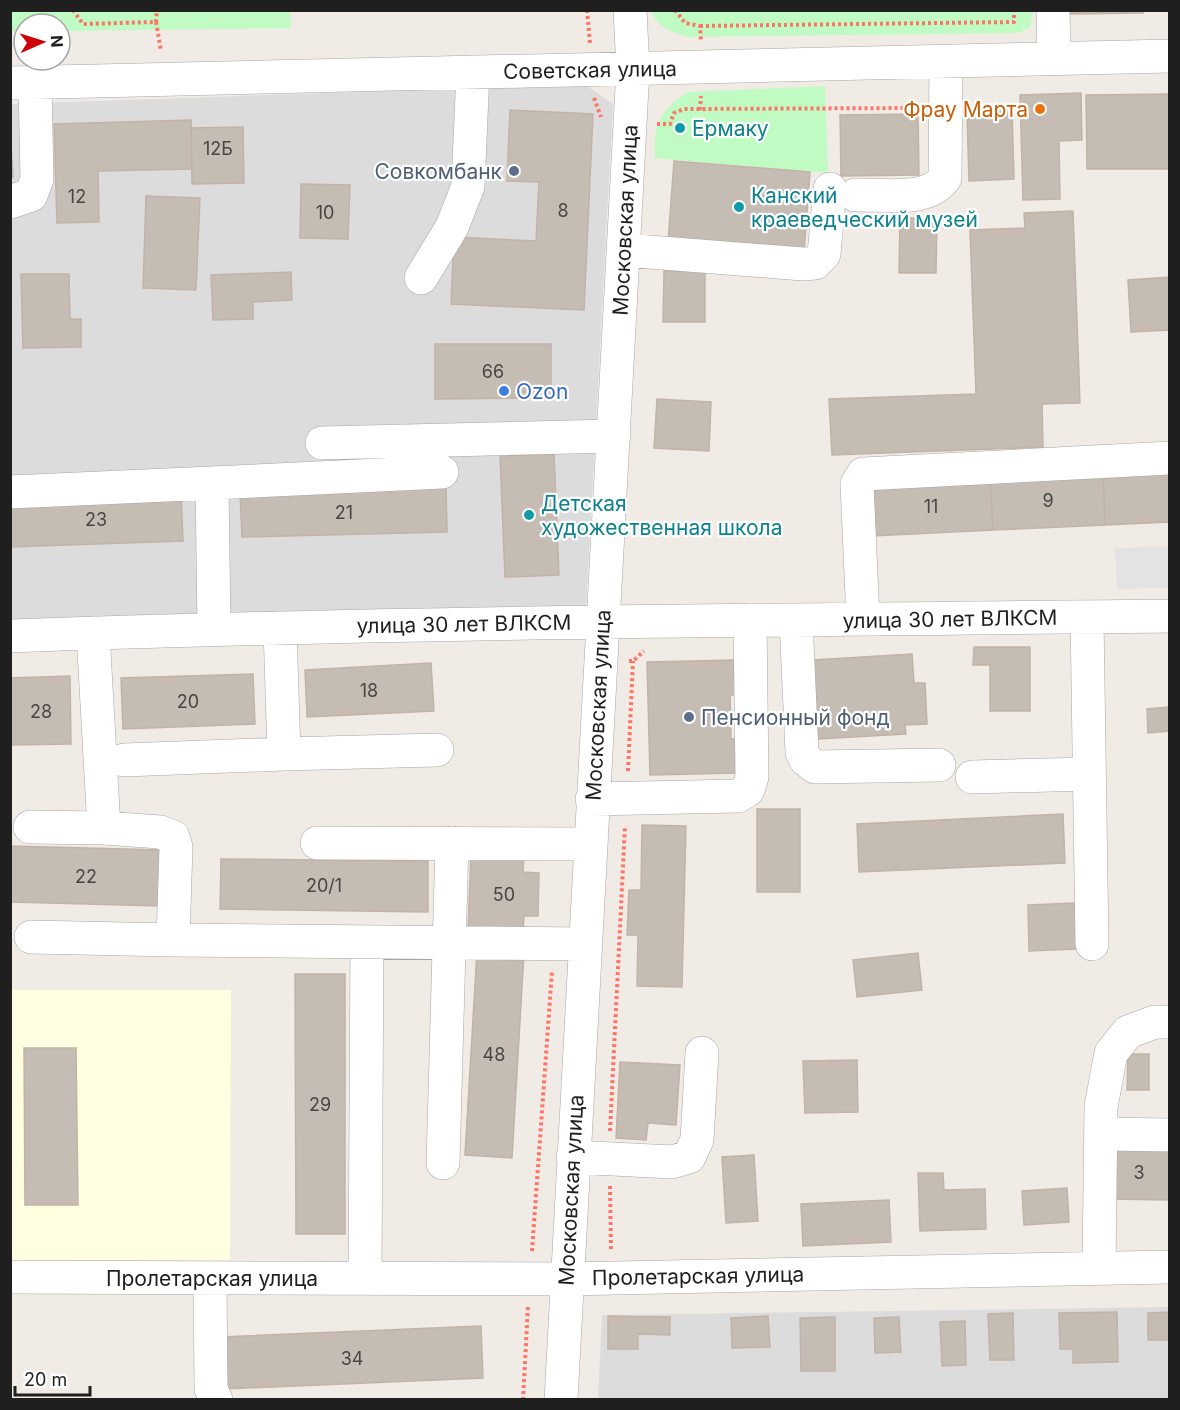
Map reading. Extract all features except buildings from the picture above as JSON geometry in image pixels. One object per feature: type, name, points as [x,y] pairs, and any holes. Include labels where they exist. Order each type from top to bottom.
[{"type":"street","name":"Московская улица","points":[[561,1400],[633,69],[630,10]]},
{"type":"street","points":[[1053,10],[1054,59]]},
{"type":"street","name":"Советская улица","points":[[22,83],[1170,56]]},
{"type":"street","points":[[624,250],[803,264],[815,263],[824,254],[843,192],[924,193],[938,188],[945,178],[946,62]]},
{"type":"street","points":[[421,278],[452,227],[468,186],[473,72]]},
{"type":"street","points":[[10,202],[31,195],[38,179],[22,83]]},
{"type":"street","points":[[322,443],[614,436]]},
{"type":"street","points":[[863,620],[857,484],[862,474],[1170,458]]},
{"type":"street","points":[[10,492],[442,472]]},
{"type":"street","points":[[212,483],[214,629]]},
{"type":"street","name":"улица 30 лет ВЛКСМ","points":[[10,636],[214,629],[602,622],[1170,616]]},
{"type":"street","points":[[1086,617],[1092,944]]},
{"type":"street","points":[[592,799],[738,796],[748,790],[752,777],[750,620]]},
{"type":"street","points":[[796,620],[802,752],[806,760],[816,767],[939,765]]},
{"type":"street","points":[[280,628],[284,754]]},
{"type":"street","points":[[93,633],[104,828]]},
{"type":"street","points":[[124,760],[437,750]]},
{"type":"street","points":[[972,777],[1089,774]]},
{"type":"street","points":[[30,826],[160,832],[173,837],[176,847],[173,940]]},
{"type":"street","points":[[316,843],[590,844]]},
{"type":"street","points":[[443,1162],[452,843]]},
{"type":"street","points":[[31,937],[584,944]]},
{"type":"street","points":[[365,1278],[367,943]]},
{"type":"street","points":[[1099,1269],[1101,1107],[1111,1053],[1128,1032],[1155,1022],[1170,1022]]},
{"type":"street","points":[[573,1157],[672,1162],[689,1157],[697,1140],[702,1053]]},
{"type":"street","points":[[1101,1134],[1170,1135]]},
{"type":"street","name":"Пролетарская улица","points":[[10,1277],[566,1279],[1170,1268]]},
{"type":"street","points":[[210,1278],[211,1389],[216,1400]]},
{"type":"path","points":[[73,10],[82,24],[156,22],[157,10]]},
{"type":"path","points":[[700,26],[1014,22],[1014,10]]},
{"type":"path","points":[[611,1278],[609,1159],[633,661]]},
{"type":"shaded area","points":[[584,84],[613,104],[586,605],[554,629],[11,645],[10,104]]},
{"type":"shaded area","points":[[1169,546],[1169,588],[1117,589],[1115,548]]},
{"type":"shaded area","points":[[11,990],[231,990],[230,1260],[11,1260]]},
{"type":"shaded area","points":[[1169,1307],[1169,1399],[598,1400],[602,1315]]},
{"type":"green space","points":[[10,11],[290,11],[291,28],[72,31],[72,12],[12,12],[11,31]]},
{"type":"green space","points":[[651,11],[1033,11],[1030,27],[1019,33],[689,37],[662,26]]},
{"type":"green space","points":[[825,86],[828,173],[655,158],[655,137],[660,119],[671,105],[688,92]]},
{"type":"place","name":"Фрау Марта","points":[[1040,109]]},
{"type":"place","name":"Ермаку","points":[[680,128]]},
{"type":"place","name":"Совкомбанк","points":[[514,171]]},
{"type":"place","name":"Канский краеведческий музей","points":[[739,207]]},
{"type":"place","name":"Ozon","points":[[504,391]]},
{"type":"place","name":"Детская художественная школа","points":[[529,515]]},
{"type":"place","name":"Пенсионный фонд","points":[[689,717]]}]
